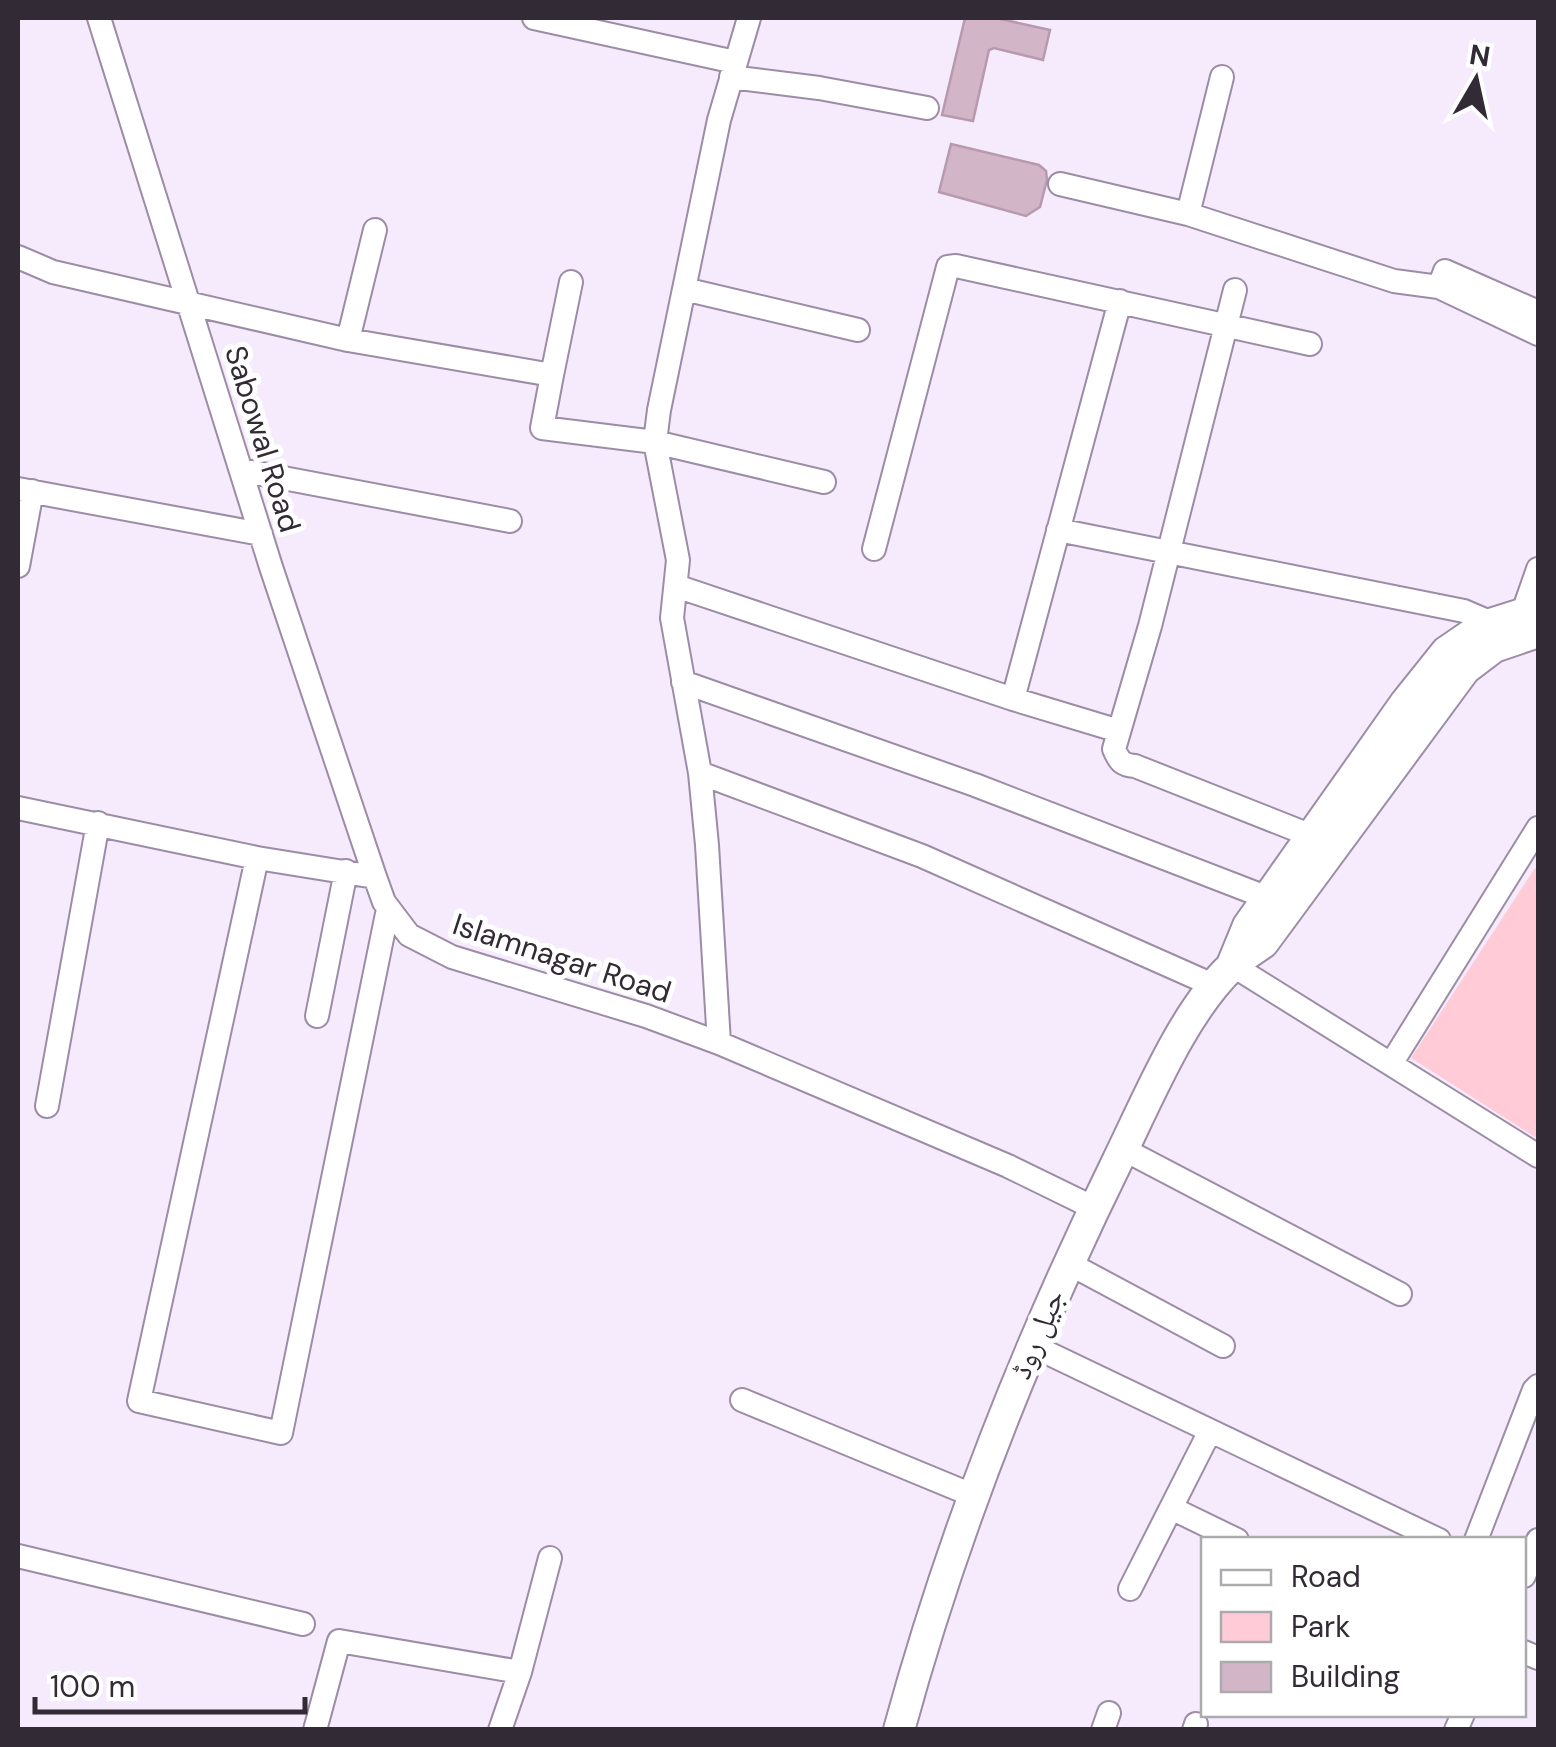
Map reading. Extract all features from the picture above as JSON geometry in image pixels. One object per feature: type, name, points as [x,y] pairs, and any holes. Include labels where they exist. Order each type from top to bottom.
[{"type":"main road","points":[[1224,976],[1248,926],[1446,652],[1521,621]]},
{"type":"main road","points":[[1224,976],[1263,943],[1465,668],[1521,621]]},
{"type":"main road","name":"جیل روڈ","points":[[899,1730],[972,1496],[1031,1345],[1160,1075],[1205,998],[1224,976]]},
{"type":"street","name":"Sabowal Road","points":[[99,18],[261,534],[375,877]]},
{"type":"street","points":[[719,1042],[708,845],[700,773],[672,618],[678,560],[655,442],[684,289],[733,69],[749,18]]},
{"type":"street","points":[[545,19],[733,69],[928,108]]},
{"type":"street","points":[[1188,214],[1222,77]]},
{"type":"street","points":[[1060,184],[1188,214],[1394,280],[1439,287],[1538,334]]},
{"type":"street","points":[[348,340],[375,230]]},
{"type":"street","points":[[18,257],[53,272],[348,340],[552,376]]},
{"type":"street","points":[[874,550],[948,268],[956,266],[1310,344]]},
{"type":"street","points":[[1439,287],[1445,271],[1538,312]]},
{"type":"street","points":[[571,282],[542,428],[655,442],[824,482]]},
{"type":"street","points":[[684,289],[858,330]]},
{"type":"street","points":[[1235,290],[1114,749],[1124,765],[1136,766],[1312,836]]},
{"type":"street","points":[[1013,699],[1120,301]]},
{"type":"street","points":[[241,470],[510,521]]},
{"type":"street","points":[[18,566],[24,490],[261,534]]},
{"type":"street","points":[[1058,530],[1521,621],[1538,569]]},
{"type":"street","points":[[676,586],[1119,731]]},
{"type":"street","points":[[683,682],[975,785],[1268,898]]},
{"type":"street","points":[[700,773],[1224,976],[1390,1064],[1538,1156]]},
{"type":"street","points":[[18,808],[258,858],[375,877]]},
{"type":"street","points":[[48,1106],[98,823]]},
{"type":"street","points":[[1390,1064],[1538,828]]},
{"type":"street","points":[[258,858],[138,1401],[281,1432],[388,909]]},
{"type":"street","points":[[317,1016],[346,871]]},
{"type":"street","name":"Islamnagar Road","points":[[375,877],[388,909],[409,936],[452,957],[719,1042],[1008,1166],[1094,1208]]},
{"type":"street","points":[[1123,1149],[1400,1294]]},
{"type":"street","points":[[1068,1264],[1224,1346]]},
{"type":"street","points":[[1031,1345],[1432,1537]]},
{"type":"street","points":[[1477,1537],[1538,1386]]},
{"type":"street","points":[[742,1400],[972,1496]]},
{"type":"street","points":[[1130,1589],[1210,1431]]},
{"type":"street","points":[[1171,1508],[1231,1537]]},
{"type":"street","points":[[1526,1571],[1538,1540]]},
{"type":"street","points":[[18,1556],[303,1624]]},
{"type":"street","points":[[500,1730],[520,1672],[550,1558]]},
{"type":"street","points":[[315,1730],[339,1641],[520,1672]]},
{"type":"green space","points":[[1535,868],[1538,869],[1538,1139],[1411,1058]]},
{"type":"building","points":[[965,18],[996,18],[1050,30],[1043,60],[989,50],[973,121],[942,115]]},
{"type":"building","points":[[951,144],[1039,165],[1046,171],[1047,180],[1040,207],[1026,216],[939,192]]}]
